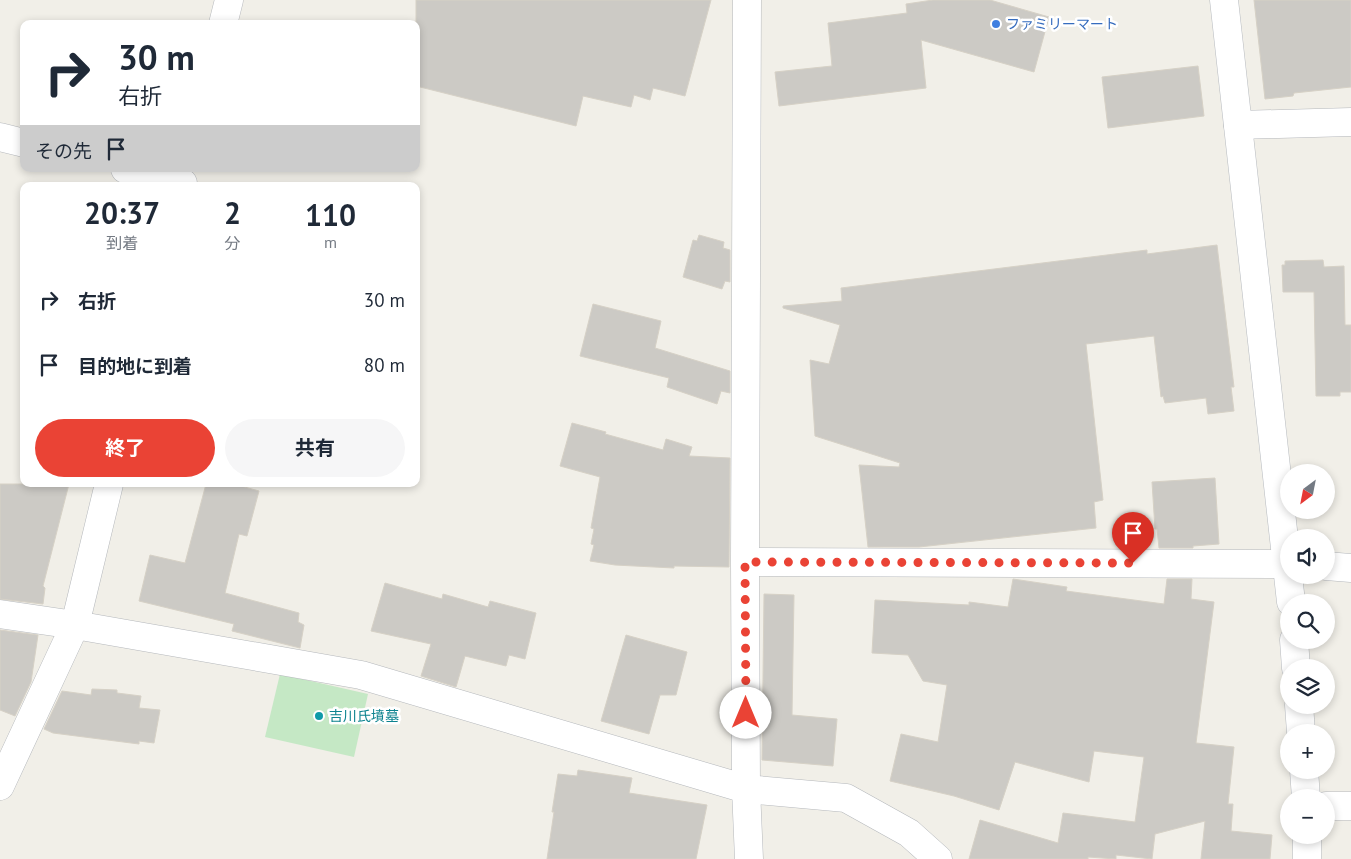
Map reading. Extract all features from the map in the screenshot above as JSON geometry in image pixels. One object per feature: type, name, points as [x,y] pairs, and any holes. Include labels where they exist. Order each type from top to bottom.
[{"type":"street","points":[[224,20],[229,0]]},
{"type":"street","points":[[747,0],[745,562],[746,789],[749,859]]},
{"type":"street","points":[[1224,0],[1284,529]]},
{"type":"street","points":[[1238,125],[1351,122]]},
{"type":"street","points":[[0,137],[20,142]]},
{"type":"street","points":[[143,172],[184,179]]},
{"type":"street","points":[[0,786],[75,625],[108,487]]},
{"type":"street","points":[[745,562],[1280,564]]},
{"type":"street","points":[[1335,567],[1351,568]]},
{"type":"street","points":[[0,614],[75,625],[361,675],[746,789],[846,798],[909,833],[938,859]]},
{"type":"street","points":[[1335,806],[1351,806]]},
{"type":"street","points":[[1307,844],[1307,859]]},
{"type":"green space","points":[[280,674],[368,694],[354,757],[265,737]]},
{"type":"building","points":[[416,0],[711,0],[685,96],[653,88],[650,100],[634,95],[631,107],[583,96],[576,126],[420,87],[420,20],[416,20]]},
{"type":"building","points":[[933,0],[990,0],[1049,17],[1034,72],[921,40],[926,88],[779,106],[775,72],[832,66],[828,23],[907,13],[906,4]]},
{"type":"building","points":[[1254,0],[1351,0],[1351,87],[1294,93],[1293,96],[1265,99]]},
{"type":"building","points":[[1198,66],[1204,116],[1108,128],[1102,77]]},
{"type":"building","points":[[699,235],[724,242],[723,248],[730,250],[730,282],[725,281],[722,289],[683,277],[693,240],[697,241]]},
{"type":"building","points":[[1217,245],[1234,387],[1231,387],[1234,411],[1208,414],[1206,398],[1165,403],[1163,396],[1161,397],[1154,336],[1086,344],[1103,500],[1094,502],[1096,528],[919,547],[868,547],[859,465],[899,467],[900,463],[815,436],[810,360],[829,364],[840,325],[783,308],[783,306],[842,301],[841,288],[1147,250],[1147,254]]},
{"type":"building","points":[[1323,260],[1324,267],[1344,266],[1345,325],[1351,325],[1351,392],[1340,392],[1340,396],[1316,396],[1314,292],[1283,292],[1282,265],[1285,265],[1285,261]]},
{"type":"building","points":[[593,304],[661,321],[655,348],[730,371],[730,393],[721,391],[717,404],[667,387],[669,378],[580,356]]},
{"type":"building","points":[[572,423],[663,450],[666,439],[692,447],[689,456],[730,458],[729,567],[674,566],[674,568],[615,565],[590,561],[594,545],[591,544],[594,529],[591,528],[600,477],[560,466]]},
{"type":"building","points":[[1215,478],[1219,544],[1193,546],[1193,548],[1159,548],[1157,529],[1155,529],[1152,482]]},
{"type":"building","points":[[0,484],[20,484],[20,487],[68,487],[43,586],[45,588],[43,604],[0,599]]},
{"type":"building","points":[[205,487],[245,487],[259,491],[247,536],[239,534],[225,593],[299,613],[298,622],[304,625],[300,648],[232,631],[234,624],[139,601],[150,555],[185,563]]},
{"type":"building","points":[[1013,579],[1067,587],[1066,591],[1164,604],[1167,579],[1192,579],[1191,599],[1214,602],[1196,743],[1234,747],[1228,804],[1233,804],[1231,831],[1272,835],[1270,859],[1201,859],[1205,821],[1155,834],[1152,859],[1116,855],[1116,859],[1088,857],[1088,859],[969,859],[980,820],[1058,843],[1063,813],[1135,822],[1144,757],[1094,751],[1089,782],[1015,762],[999,810],[954,796],[890,781],[901,734],[938,742],[947,685],[923,681],[908,655],[872,653],[875,600],[969,605],[969,602],[1008,607]]},
{"type":"building","points":[[385,583],[442,599],[443,594],[488,607],[490,601],[536,613],[525,659],[509,655],[506,666],[465,656],[456,687],[421,676],[431,644],[371,631]]},
{"type":"building","points":[[764,594],[794,595],[792,715],[837,719],[833,766],[762,760]]},
{"type":"building","points":[[0,630],[38,635],[31,682],[15,716],[0,710]]},
{"type":"building","points":[[626,635],[687,652],[676,695],[660,695],[649,734],[601,721]]},
{"type":"building","points":[[92,689],[117,690],[117,693],[141,696],[139,708],[160,710],[154,743],[139,741],[139,744],[53,733],[44,729],[62,691],[91,695]]},
{"type":"building","points":[[578,770],[632,778],[629,793],[707,805],[696,859],[547,859],[558,774],[577,776]]},
{"type":"place","name":"ファミリーマート","points":[[996,24]]},
{"type":"place","name":"吉川氏墳墓","points":[[319,716]]},
{"type":"route","points":[[746,713],[745,562],[1133,563]]}]
